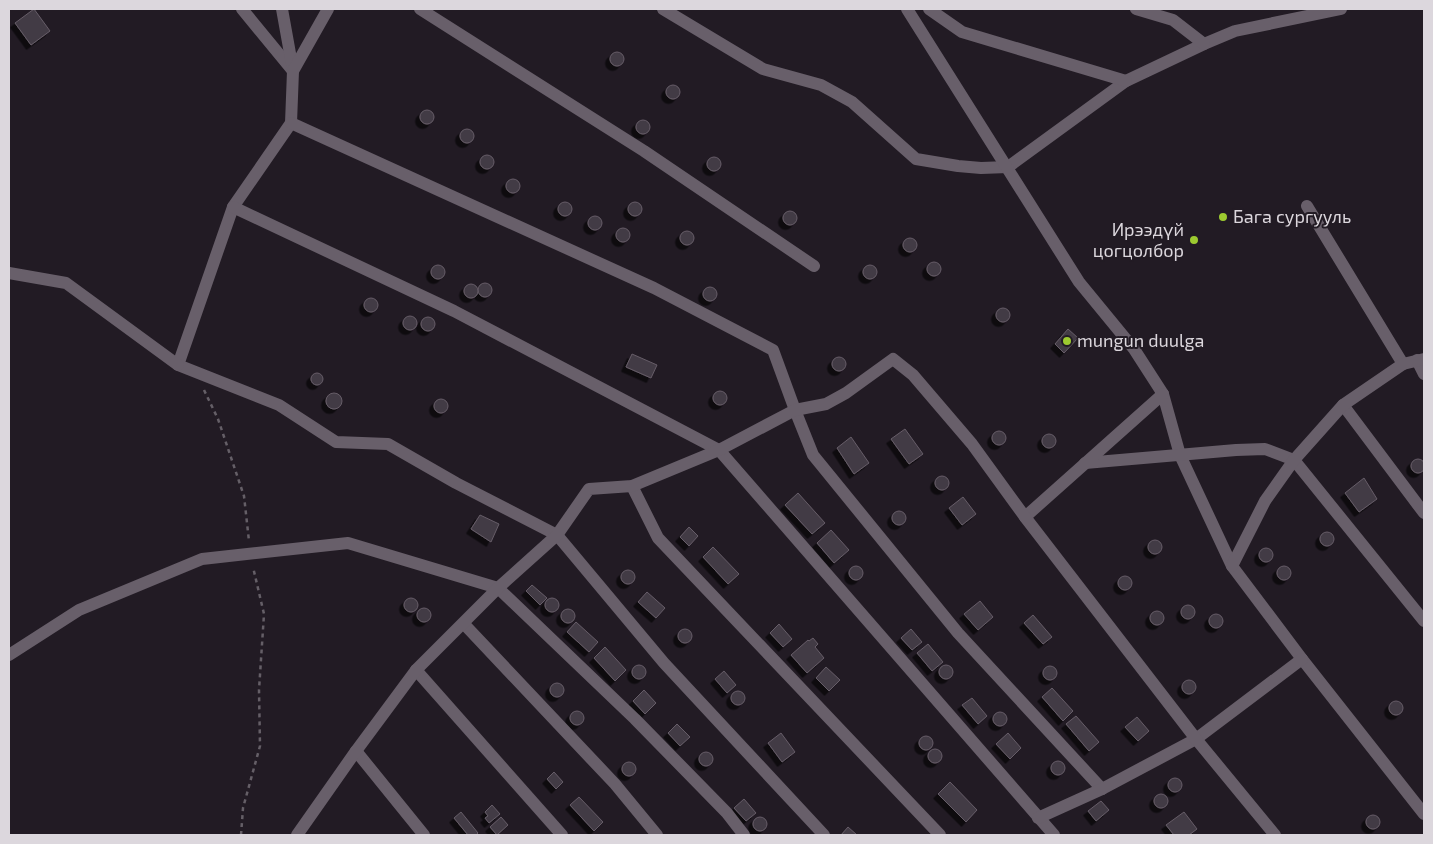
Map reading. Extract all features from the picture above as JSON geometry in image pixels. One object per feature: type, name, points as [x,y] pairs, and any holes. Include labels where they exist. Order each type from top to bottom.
[{"type":"street","points":[[242,9],[293,71]]},
{"type":"street","points":[[178,365],[233,207],[291,123],[293,71],[282,9]]},
{"type":"street","points":[[293,71],[328,9]]},
{"type":"street","points":[[420,9],[644,151],[814,266]]},
{"type":"street","points":[[663,9],[763,69],[821,85],[852,102],[916,159],[981,168],[1008,167],[1126,81],[1204,44],[1236,31],[1341,9]]},
{"type":"street","points":[[907,9],[1080,282],[1134,349],[1163,394],[1180,455],[1232,566],[1302,659],[1424,814]]},
{"type":"street","points":[[929,9],[962,32],[1126,81]]},
{"type":"street","points":[[1136,9],[1173,20]]},
{"type":"street","points":[[1164,9],[1173,20],[1204,44]]},
{"type":"street","points":[[291,123],[654,288],[773,350],[794,410],[813,455],[951,626],[1102,789]]},
{"type":"street","points":[[1307,206],[1403,364]]},
{"type":"street","points":[[233,207],[454,311],[719,450],[1054,835]]},
{"type":"street","points":[[9,273],[66,283],[178,365],[279,405],[336,442],[388,444],[456,483],[558,535],[664,663],[824,835]]},
{"type":"street","points":[[297,835],[416,670],[498,588],[558,535],[589,489],[632,486],[719,450],[794,410],[826,404],[846,394],[893,358],[913,375],[972,444],[1025,517],[1196,739],[1275,835]]},
{"type":"street","points":[[1232,566],[1265,501],[1294,460],[1343,405],[1403,364],[1421,360],[1424,374]]},
{"type":"street","points":[[1025,517],[1163,394]]},
{"type":"street","points":[[1343,405],[1424,513]]},
{"type":"street","points":[[1086,463],[1265,449],[1294,460],[1424,621]]},
{"type":"street","points":[[632,486],[658,538],[940,835]]},
{"type":"street","points":[[9,655],[78,610],[202,559],[348,544],[498,588],[635,719],[727,813],[744,835]]},
{"type":"street","points":[[464,624],[615,784],[657,835]]},
{"type":"street","points":[[1038,818],[1102,789],[1196,739],[1302,659]]},
{"type":"street","points":[[416,670],[562,835]]},
{"type":"street","points":[[356,751],[424,835]]},
{"type":"path","points":[[196,372],[218,419],[244,496],[250,554],[264,614],[259,690],[260,746],[243,808],[241,835]]},
{"type":"building","points":[[34,9],[50,31],[31,45],[15,23]]},
{"type":"building","points":[[617,52],[622,54],[624,59],[622,64],[617,66],[612,64],[610,59],[612,54]]},
{"type":"building","points":[[673,85],[678,87],[680,92],[678,97],[673,99],[668,97],[666,92],[668,87]]},
{"type":"building","points":[[427,110],[432,112],[434,117],[432,122],[427,124],[422,122],[420,117],[422,112]]},
{"type":"building","points":[[643,120],[648,122],[650,127],[648,132],[643,134],[638,132],[636,127],[638,122]]},
{"type":"building","points":[[467,129],[472,131],[474,136],[472,141],[467,143],[462,141],[460,136],[462,131]]},
{"type":"building","points":[[487,155],[492,157],[494,162],[492,167],[487,169],[482,167],[480,162],[482,157]]},
{"type":"building","points":[[714,157],[719,159],[721,164],[719,169],[714,171],[709,169],[707,164],[709,159]]},
{"type":"building","points":[[513,179],[518,181],[520,186],[518,191],[513,193],[508,191],[506,186],[508,181]]},
{"type":"building","points":[[565,202],[570,204],[572,209],[570,214],[565,216],[560,214],[558,209],[560,204]]},
{"type":"building","points":[[635,202],[640,204],[642,209],[640,214],[635,216],[630,214],[628,209],[630,204]]},
{"type":"building","points":[[790,211],[795,213],[797,218],[795,223],[790,225],[785,223],[783,218],[785,213]]},
{"type":"building","points":[[595,216],[600,218],[602,223],[600,228],[595,230],[590,228],[588,223],[590,218]]},
{"type":"building","points":[[623,228],[628,230],[630,235],[628,240],[623,242],[618,240],[616,235],[618,230]]},
{"type":"building","points":[[687,231],[692,233],[694,238],[692,243],[687,245],[682,243],[680,238],[682,233]]},
{"type":"building","points":[[910,238],[915,240],[917,245],[915,250],[910,252],[905,250],[903,245],[905,240]]},
{"type":"building","points":[[934,262],[939,264],[941,269],[939,274],[934,276],[929,274],[927,269],[929,264]]},
{"type":"building","points":[[438,265],[443,267],[445,272],[443,277],[438,279],[433,277],[431,272],[433,267]]},
{"type":"building","points":[[870,265],[875,267],[877,272],[875,277],[870,279],[865,277],[863,272],[865,267]]},
{"type":"building","points":[[485,283],[490,285],[492,290],[490,295],[485,297],[480,295],[478,290],[480,285]]},
{"type":"building","points":[[471,284],[476,286],[478,291],[476,296],[471,298],[466,296],[464,291],[466,286]]},
{"type":"building","points":[[710,287],[715,289],[717,294],[715,299],[710,301],[705,299],[703,294],[705,289]]},
{"type":"building","points":[[371,298],[376,300],[378,305],[376,310],[371,312],[366,310],[364,305],[366,300]]},
{"type":"building","points":[[1003,308],[1008,310],[1010,315],[1008,320],[1003,322],[998,320],[996,315],[998,310]]},
{"type":"building","points":[[410,316],[415,318],[417,323],[415,328],[410,330],[405,328],[403,323],[405,318]]},
{"type":"building","points":[[428,317],[433,319],[435,324],[433,329],[428,331],[423,329],[421,324],[423,319]]},
{"type":"building","name":"mungun duulga","points":[[1068,329],[1078,338],[1064,353],[1055,344]]},
{"type":"building","points":[[632,354],[657,365],[651,378],[626,367]]},
{"type":"building","points":[[839,357],[844,359],[846,364],[844,369],[839,371],[834,369],[832,364],[834,359]]},
{"type":"building","points":[[317,373],[323,379],[317,385],[311,379]]},
{"type":"building","points":[[720,391],[725,393],[727,398],[725,403],[720,405],[715,403],[713,398],[715,393]]},
{"type":"building","points":[[334,393],[342,401],[334,409],[326,401]]},
{"type":"building","points":[[441,399],[446,401],[448,406],[446,411],[441,413],[436,411],[434,406],[436,401]]},
{"type":"building","points":[[905,429],[923,454],[909,464],[891,439]]},
{"type":"building","points":[[999,431],[1004,433],[1006,438],[1004,443],[999,445],[994,443],[992,438],[994,433]]},
{"type":"building","points":[[1049,434],[1054,436],[1056,441],[1054,446],[1049,448],[1044,446],[1042,441],[1044,436]]},
{"type":"building","points":[[851,437],[869,463],[854,474],[837,448]]},
{"type":"building","points":[[1415,459],[1421,459],[1425,466],[1421,473],[1415,473],[1411,469],[1411,463]]},
{"type":"building","points":[[942,476],[947,478],[949,483],[947,488],[942,490],[937,488],[935,483],[937,478]]},
{"type":"building","points":[[1364,478],[1377,499],[1359,512],[1345,493]]},
{"type":"building","points":[[798,493],[825,523],[812,534],[785,505]]},
{"type":"building","points":[[963,497],[976,514],[962,525],[949,508]]},
{"type":"building","points":[[899,511],[904,513],[906,518],[904,523],[899,525],[894,523],[892,518],[894,513]]},
{"type":"building","points":[[480,515],[499,524],[491,542],[471,529]]},
{"type":"building","points":[[689,527],[698,536],[689,546],[680,537]]},
{"type":"building","points":[[831,530],[849,550],[834,563],[817,543]]},
{"type":"building","points":[[1324,532],[1330,532],[1334,539],[1330,546],[1324,546],[1320,542],[1320,536]]},
{"type":"building","points":[[1152,540],[1158,540],[1162,547],[1158,554],[1152,554],[1148,550],[1148,544]]},
{"type":"building","points":[[713,547],[739,574],[728,584],[703,557]]},
{"type":"building","points":[[1263,548],[1269,548],[1273,555],[1269,562],[1263,562],[1259,558],[1259,552]]},
{"type":"building","points":[[853,566],[859,566],[863,573],[859,580],[853,580],[849,576],[849,570]]},
{"type":"building","points":[[1281,566],[1287,566],[1291,573],[1287,580],[1281,580],[1277,576],[1277,570]]},
{"type":"building","points":[[628,570],[633,572],[635,577],[633,582],[628,584],[623,582],[621,577],[623,572]]},
{"type":"building","points":[[1122,576],[1128,576],[1132,583],[1128,590],[1122,590],[1118,586],[1118,580]]},
{"type":"building","points":[[532,585],[547,598],[540,605],[526,591]]},
{"type":"building","points":[[647,592],[665,608],[656,618],[638,602]]},
{"type":"building","points":[[411,598],[416,600],[418,605],[416,610],[411,612],[406,610],[404,605],[406,600]]},
{"type":"building","points":[[549,598],[555,598],[559,605],[555,612],[549,612],[545,608],[545,602]]},
{"type":"building","points":[[980,601],[993,617],[978,630],[964,614]]},
{"type":"building","points":[[1185,605],[1191,605],[1195,612],[1191,619],[1185,619],[1181,615],[1181,609]]},
{"type":"building","points":[[424,608],[429,610],[431,615],[429,620],[424,622],[419,620],[417,615],[419,610]]},
{"type":"building","points":[[565,609],[571,609],[575,616],[571,623],[565,623],[561,619],[561,613]]},
{"type":"building","points":[[1154,611],[1160,611],[1164,618],[1160,625],[1154,625],[1150,621],[1150,615]]},
{"type":"building","points":[[1213,614],[1219,614],[1223,621],[1219,628],[1213,628],[1209,624],[1209,618]]},
{"type":"building","points":[[1033,615],[1052,637],[1043,644],[1024,623]]},
{"type":"building","points":[[576,622],[598,642],[589,652],[567,632]]},
{"type":"building","points":[[779,624],[792,639],[783,647],[770,633]]},
{"type":"building","points":[[682,629],[688,629],[692,636],[688,643],[682,643],[678,639],[678,633]]},
{"type":"building","points":[[911,629],[922,642],[912,650],[901,638]]},
{"type":"building","points":[[813,638],[818,644],[815,647],[824,658],[807,673],[791,655]]},
{"type":"building","points":[[928,644],[943,662],[932,671],[917,653]]},
{"type":"building","points":[[605,647],[626,670],[615,681],[594,658]]},
{"type":"building","points":[[636,665],[642,665],[646,672],[642,679],[636,679],[632,675],[632,669]]},
{"type":"building","points":[[943,665],[949,665],[953,672],[949,679],[943,679],[939,675],[939,669]]},
{"type":"building","points":[[1050,666],[1055,668],[1057,673],[1055,678],[1050,680],[1045,678],[1043,673],[1045,668]]},
{"type":"building","points":[[826,667],[840,680],[829,691],[816,678]]},
{"type":"building","points":[[724,671],[736,685],[727,693],[715,679]]},
{"type":"building","points":[[1186,680],[1192,680],[1196,687],[1192,694],[1186,694],[1182,690],[1182,684]]},
{"type":"building","points":[[557,683],[562,685],[564,690],[562,695],[557,697],[552,695],[550,690],[552,685]]},
{"type":"building","points":[[1052,688],[1073,711],[1063,721],[1042,697]]},
{"type":"building","points":[[644,690],[656,703],[645,714],[633,701]]},
{"type":"building","points":[[735,691],[741,691],[745,698],[741,705],[735,705],[731,701],[731,695]]},
{"type":"building","points":[[972,698],[987,716],[978,724],[962,705]]},
{"type":"building","points":[[1393,701],[1399,701],[1403,708],[1399,715],[1393,715],[1389,711],[1389,705]]},
{"type":"building","points":[[577,711],[582,713],[584,718],[582,723],[577,725],[572,723],[570,718],[572,713]]},
{"type":"building","points":[[997,712],[1003,712],[1007,719],[1003,726],[997,726],[993,722],[993,716]]},
{"type":"building","points":[[1076,716],[1099,742],[1089,751],[1066,724]]},
{"type":"building","points":[[1137,717],[1149,731],[1138,741],[1125,727]]},
{"type":"building","points":[[677,724],[690,737],[680,746],[668,733]]},
{"type":"building","points":[[781,733],[795,752],[782,762],[768,743]]},
{"type":"building","points":[[1008,733],[1021,748],[1010,759],[996,744]]},
{"type":"building","points":[[923,736],[929,736],[933,743],[929,750],[923,750],[919,746],[919,740]]},
{"type":"building","points":[[932,749],[938,749],[942,756],[938,763],[932,763],[928,759],[928,753]]},
{"type":"building","points":[[703,752],[709,752],[713,759],[709,766],[703,766],[699,762],[699,756]]},
{"type":"building","points":[[1055,761],[1061,761],[1065,768],[1061,775],[1055,775],[1051,771],[1051,765]]},
{"type":"building","points":[[629,762],[634,764],[636,769],[634,774],[629,776],[624,774],[622,769],[624,764]]},
{"type":"building","points":[[554,772],[563,782],[556,789],[547,779]]},
{"type":"building","points":[[1172,778],[1178,778],[1182,785],[1178,792],[1172,792],[1168,788],[1168,782]]},
{"type":"building","points":[[950,782],[977,810],[966,822],[938,794]]},
{"type":"building","points":[[1158,794],[1164,794],[1168,801],[1164,808],[1158,808],[1154,804],[1154,798]]},
{"type":"building","points":[[579,797],[603,822],[594,831],[570,805]]},
{"type":"building","points":[[744,799],[756,813],[746,821],[734,808]]},
{"type":"building","points":[[1101,801],[1109,810],[1096,821],[1088,811]]},
{"type":"building","points":[[492,805],[500,814],[489,823],[485,818],[488,816],[485,812]]},
{"type":"building","points":[[461,812],[478,833],[476,835],[468,835],[454,818]]},
{"type":"building","points":[[1184,812],[1197,829],[1189,835],[1174,835],[1166,825]]},
{"type":"building","points":[[1370,815],[1376,815],[1380,822],[1376,829],[1370,829],[1366,825],[1366,819]]},
{"type":"building","points":[[501,817],[508,825],[497,835],[490,827]]},
{"type":"building","points":[[757,817],[763,817],[767,824],[763,831],[757,831],[753,827],[753,821]]},
{"type":"building","points":[[848,827],[857,835],[841,835]]},
{"type":"place","name":"Бага сургууль","points":[[1223,217]]},
{"type":"place","name":"Ирээдүй цогцолбор","points":[[1194,240]]},
{"type":"place","name":"mungun duulga","points":[[1067,341]]}]
